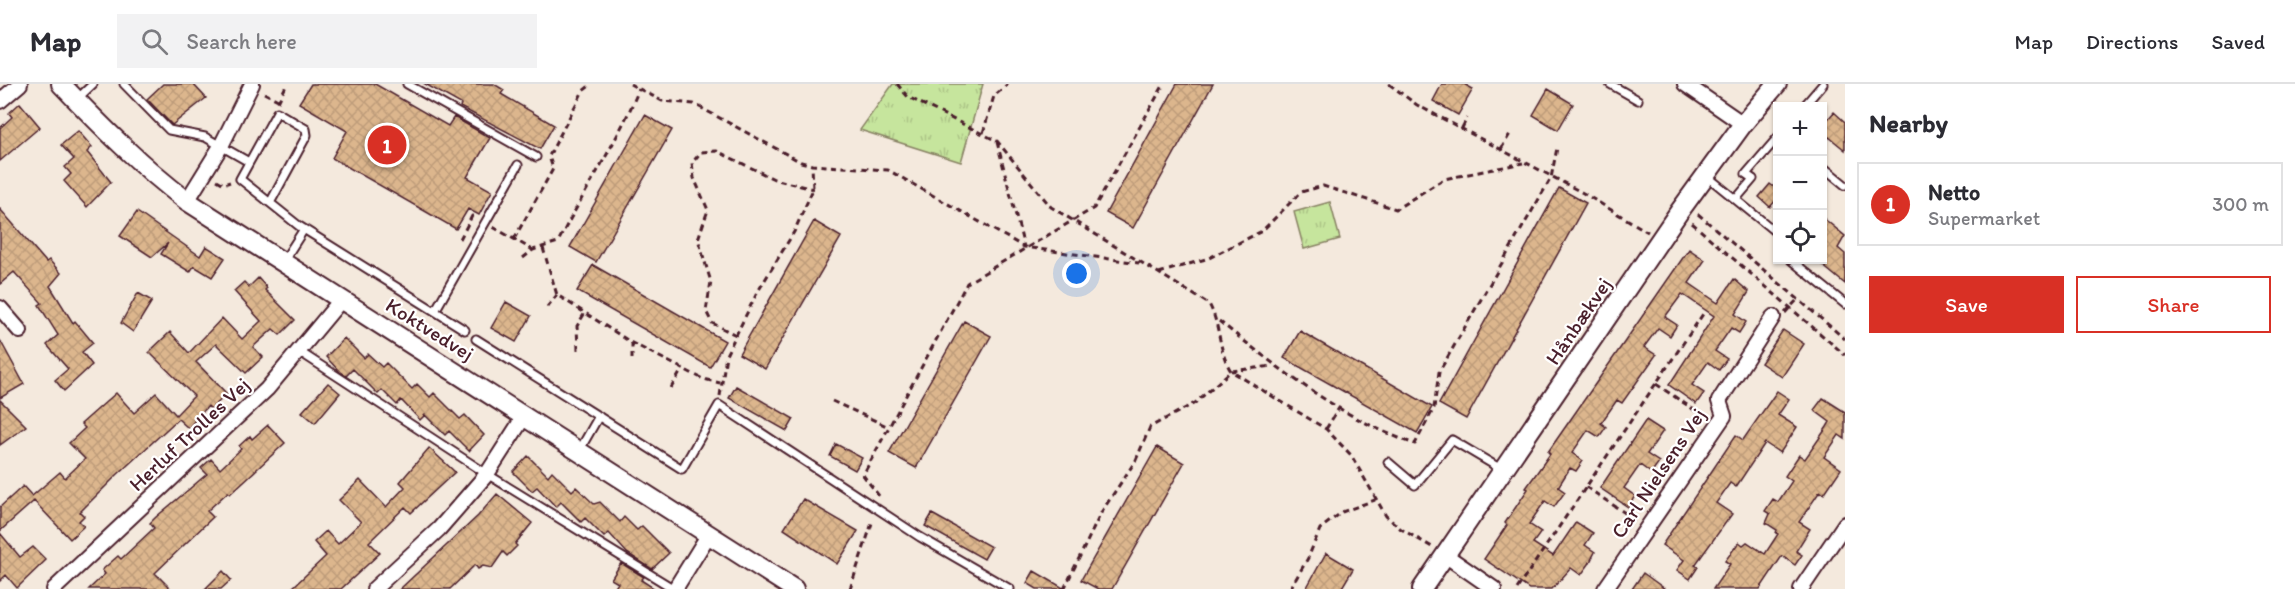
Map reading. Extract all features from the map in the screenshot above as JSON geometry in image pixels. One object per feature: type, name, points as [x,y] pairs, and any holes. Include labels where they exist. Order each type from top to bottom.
[{"type":"street","points":[[0,101],[20,84]]},
{"type":"street","name":"Koktvedvej","points":[[61,84],[130,155],[187,201],[794,589]]},
{"type":"street","points":[[1685,84],[1743,124]]},
{"type":"street","name":"Hånbækvej","points":[[1422,589],[1679,212],[1743,124],[1777,84]]},
{"type":"street","points":[[187,201],[221,146],[250,85]]},
{"type":"street","name":"Herluf Trolles Vej","points":[[54,589],[267,389],[341,300]]},
{"type":"street","points":[[0,308],[20,331]]},
{"type":"street","name":"Carl Nielsens Vej","points":[[1605,589],[1724,416],[1719,401],[1773,317]]},
{"type":"street","points":[[374,589],[439,529],[487,474],[525,416]]},
{"type":"street","points":[[1802,589],[1845,524]]},
{"type":"street","points":[[674,589],[709,534]]},
{"type":"street","points":[[1445,555],[1494,589]]},
{"type":"lane","points":[[76,100],[93,84]]},
{"type":"lane","points":[[124,84],[169,130],[205,137],[249,162]]},
{"type":"lane","points":[[407,84],[536,157]]},
{"type":"lane","points":[[1610,84],[1638,100]]},
{"type":"lane","points":[[1807,102],[1823,84]]},
{"type":"lane","points":[[270,202],[307,135],[306,129],[277,112],[240,179],[304,229],[465,330]]},
{"type":"lane","points":[[1736,199],[1753,179],[1746,174],[1773,143]]},
{"type":"lane","points":[[435,311],[518,165]]},
{"type":"lane","points":[[1827,170],[1845,185]]},
{"type":"lane","points":[[1701,182],[1736,199],[1773,230]]},
{"type":"lane","points":[[283,262],[304,229]]},
{"type":"lane","points":[[1796,264],[1845,304]]},
{"type":"lane","points":[[476,339],[682,469],[720,405],[920,537],[1010,589]]},
{"type":"lane","points":[[300,352],[487,474],[674,589]]},
{"type":"lane","points":[[579,451],[599,416]]},
{"type":"lane","points":[[1388,462],[1414,485],[1452,440],[1504,471]]},
{"type":"path","points":[[277,112],[278,100],[287,84]]},
{"type":"path","points":[[514,239],[553,169],[549,156],[583,91],[591,84]]},
{"type":"path","points":[[630,84],[662,101],[694,104],[801,162],[812,165],[888,170],[1024,247],[1141,264]]},
{"type":"path","points":[[897,84],[908,97],[997,141],[1038,194],[1051,207],[1209,304],[1218,320],[1274,366],[1382,433],[1415,444],[1434,408],[1439,372],[1551,178],[1557,148]]},
{"type":"path","points":[[983,133],[994,96],[1008,84]]},
{"type":"path","points":[[850,589],[880,498],[863,475],[967,283],[1024,247],[1094,208],[1164,84]]},
{"type":"path","points":[[1389,84],[1417,105],[1501,149],[1522,163],[1583,193],[1661,239]]},
{"type":"path","points":[[523,258],[533,250],[558,242],[591,179],[621,131],[639,89]]},
{"type":"path","points":[[1462,128],[1467,118]]},
{"type":"path","points":[[1501,149],[1510,134]]},
{"type":"path","points":[[997,141],[1024,247]]},
{"type":"path","points":[[736,335],[712,323],[706,311],[711,282],[698,239],[708,210],[691,170],[696,156],[701,152],[717,151],[774,179],[813,189]]},
{"type":"path","points":[[1159,273],[1209,258],[1262,231],[1301,192],[1323,186],[1396,209],[1444,179],[1522,163]]},
{"type":"path","points":[[720,405],[726,355],[757,293],[794,232],[813,189],[812,165]]},
{"type":"path","points":[[205,172],[224,184],[240,179]]},
{"type":"path","points":[[1701,182],[1696,212],[1845,339]]},
{"type":"path","points":[[1583,193],[1586,188]]},
{"type":"path","points":[[1679,212],[1845,355]]},
{"type":"path","points":[[543,248],[557,295],[586,311],[632,343],[703,379],[721,383]]},
{"type":"path","points":[[547,307],[557,295]]},
{"type":"path","points":[[578,350],[577,326],[586,311]]},
{"type":"path","points":[[1517,589],[1703,314]]},
{"type":"path","points":[[1218,320],[1223,359],[1231,371],[1326,429],[1351,455],[1386,516],[1401,529],[1445,555]]},
{"type":"path","points":[[632,343],[632,359]]},
{"type":"path","points":[[1064,589],[1102,511],[1136,460],[1150,427],[1195,403],[1231,371],[1274,366]]},
{"type":"path","points":[[671,388],[683,368]]},
{"type":"path","points":[[1656,384],[1717,426]]},
{"type":"path","points":[[832,401],[889,428]]},
{"type":"path","points":[[1326,429],[1340,408]]},
{"type":"path","points":[[1586,487],[1647,528]]},
{"type":"path","points":[[1290,589],[1308,558],[1320,529],[1342,512],[1376,500]]},
{"type":"green space","points":[[893,84],[983,84],[961,162],[860,130]]},
{"type":"green space","points":[[1330,202],[1340,239],[1304,249],[1294,212]]},
{"type":"building","points":[[163,84],[193,84],[206,98],[172,125],[147,99]]},
{"type":"building","points":[[311,84],[375,84],[448,126],[454,117],[490,138],[467,177],[492,191],[479,215],[468,209],[456,229],[332,158],[347,131],[299,103]]},
{"type":"building","points":[[425,84],[494,84],[504,90],[501,94],[554,125],[540,149],[460,107],[461,104]]},
{"type":"building","points":[[1177,84],[1213,84],[1133,228],[1106,213]]},
{"type":"building","points":[[1442,84],[1464,84],[1473,89],[1458,115],[1433,101]]},
{"type":"building","points":[[1548,89],[1573,104],[1558,130],[1533,115]]},
{"type":"building","points":[[20,103],[40,127],[0,161],[0,128],[12,117],[9,113]]},
{"type":"building","points":[[1834,112],[1845,122],[1845,150],[1829,137],[1827,139],[1827,120]]},
{"type":"building","points":[[645,115],[672,130],[596,262],[570,247]]},
{"type":"building","points":[[78,131],[92,147],[87,152],[111,182],[87,207],[64,181],[71,174],[65,167],[74,159],[61,145]]},
{"type":"building","points":[[1770,184],[1773,186],[1773,204],[1770,207],[1759,197]]},
{"type":"building","points":[[1559,188],[1586,203],[1466,419],[1439,404]]},
{"type":"building","points":[[0,209],[46,262],[49,260],[61,273],[50,286],[73,323],[75,321],[93,343],[82,352],[92,365],[64,391],[55,380],[68,369],[47,345],[58,335],[39,305],[42,303],[14,272],[0,284]]},
{"type":"building","points":[[137,212],[200,256],[206,246],[225,258],[212,277],[194,266],[190,272],[161,254],[168,243],[152,257],[120,236]]},
{"type":"building","points":[[814,221],[841,237],[765,369],[739,354]]},
{"type":"building","points":[[1827,221],[1845,236],[1838,248],[1845,254],[1845,284],[1822,265],[1827,264]]},
{"type":"building","points":[[1689,249],[1705,260],[1689,283],[1718,303],[1734,279],[1749,292],[1735,314],[1746,322],[1739,333],[1731,328],[1715,351],[1727,359],[1719,370],[1708,362],[1692,385],[1704,393],[1696,404],[1669,385],[1714,316],[1682,294],[1665,317],[1677,325],[1670,336],[1658,328],[1644,347],[1656,355],[1622,403],[1617,400],[1601,423],[1606,427],[1599,437],[1588,430],[1572,453],[1583,461],[1576,471],[1570,468],[1558,487],[1565,492],[1554,507],[1545,501],[1529,524],[1541,532],[1533,543],[1553,556],[1576,522],[1593,533],[1585,545],[1595,552],[1589,564],[1581,575],[1571,568],[1552,589],[1529,589],[1484,559],[1507,525],[1505,523],[1528,489],[1526,488],[1550,454],[1548,452]]},
{"type":"building","points":[[593,265],[725,341],[710,367],[577,291]]},
{"type":"building","points":[[258,278],[267,288],[265,290],[295,320],[280,335],[273,329],[253,347],[263,357],[246,373],[216,344],[196,362],[227,394],[211,409],[208,406],[188,428],[178,419],[117,475],[80,512],[84,516],[79,521],[84,526],[70,539],[34,501],[0,531],[0,507],[23,486],[32,496],[60,472],[65,478],[85,459],[69,443],[85,428],[81,424],[116,393],[134,413],[156,393],[176,415],[194,396],[149,352],[170,332],[189,353],[222,318],[242,339],[261,321],[234,291],[244,282],[249,287]]},
{"type":"building","points":[[138,293],[152,301],[133,332],[121,323]]},
{"type":"building","points":[[506,302],[531,316],[516,342],[491,328]]},
{"type":"building","points":[[964,321],[991,336],[916,468],[889,453]]},
{"type":"building","points":[[1783,330],[1804,344],[1782,377],[1761,363]]},
{"type":"building","points":[[1300,331],[1432,407],[1417,433],[1284,358]]},
{"type":"building","points":[[344,338],[364,358],[368,354],[382,367],[386,363],[412,389],[417,384],[430,397],[434,393],[460,419],[465,415],[484,435],[469,451],[449,431],[445,435],[425,415],[420,420],[401,400],[397,405],[382,390],[378,394],[353,369],[346,376],[340,372],[326,357]]},
{"type":"building","points":[[0,340],[24,384],[0,398]]},
{"type":"building","points":[[328,383],[340,393],[315,423],[302,412]]},
{"type":"building","points":[[736,386],[794,419],[787,431],[729,398]]},
{"type":"building","points":[[1777,391],[1789,399],[1778,415],[1797,427],[1780,453],[1765,443],[1736,487],[1730,483],[1716,503],[1732,514],[1695,565],[1698,567],[1690,579],[1677,570],[1684,560],[1662,545],[1736,435],[1743,440]]},
{"type":"building","points":[[1823,398],[1845,412],[1845,439],[1839,435],[1824,457],[1841,469],[1824,494],[1820,491],[1799,522],[1810,529],[1796,551],[1802,555],[1795,565],[1782,556],[1760,589],[1713,589],[1730,564],[1725,561],[1739,542],[1743,545],[1747,542],[1765,554],[1778,534],[1777,530],[1766,523],[1770,514],[1765,511],[1773,499],[1778,502],[1792,481],[1785,476],[1799,455],[1805,459],[1830,422],[1814,410]]},
{"type":"building","points":[[0,400],[26,426],[0,445]]},
{"type":"building","points":[[1646,420],[1663,431],[1647,454],[1659,462],[1651,473],[1640,465],[1624,488],[1635,496],[1628,507],[1600,488]]},
{"type":"building","points":[[268,425],[285,443],[230,494],[228,492],[207,511],[213,517],[155,573],[171,589],[89,589],[105,574],[102,570],[118,556],[121,559],[154,528],[150,523],[156,517],[207,474],[201,468],[211,459],[220,469],[241,449],[239,446],[250,436],[252,439]]},
{"type":"building","points":[[836,444],[862,458],[855,470],[830,456]]},
{"type":"building","points":[[1157,447],[1184,463],[1112,589],[1098,589],[1081,580]]},
{"type":"building","points":[[429,448],[455,472],[411,513],[405,507],[369,542],[380,553],[341,589],[291,589],[326,556],[314,542],[326,531],[338,544],[361,522],[339,500],[360,480],[386,507],[405,487],[400,482]]},
{"type":"building","points":[[528,456],[548,476],[552,471],[572,491],[576,487],[594,504],[600,502],[620,522],[624,517],[637,530],[642,526],[669,553],[652,569],[627,553],[609,533],[604,537],[585,518],[581,522],[561,502],[556,507],[537,487],[532,491],[513,472]]},
{"type":"building","points":[[497,494],[532,523],[515,544],[517,546],[507,556],[503,552],[492,568],[483,566],[478,569],[475,565],[450,589],[400,589],[478,516]]},
{"type":"building","points":[[803,499],[858,531],[837,564],[784,529]]},
{"type":"building","points":[[932,514],[991,547],[984,559],[925,526]]},
{"type":"building","points":[[0,533],[20,557],[33,547],[46,560],[17,588],[6,575],[0,581]]},
{"type":"building","points":[[1326,553],[1353,569],[1341,589],[1306,589]]},
{"type":"building","points":[[621,563],[644,577],[641,580],[655,589],[614,589],[618,583],[611,579]]},
{"type":"building","points":[[223,571],[231,580],[221,589],[205,589]]},
{"type":"building","points":[[1034,571],[1065,589],[1037,589],[1027,583]]},
{"type":"building","points":[[1643,573],[1665,589],[1632,589]]},
{"type":"place","name":"Netto","points":[[387,145]]}]
